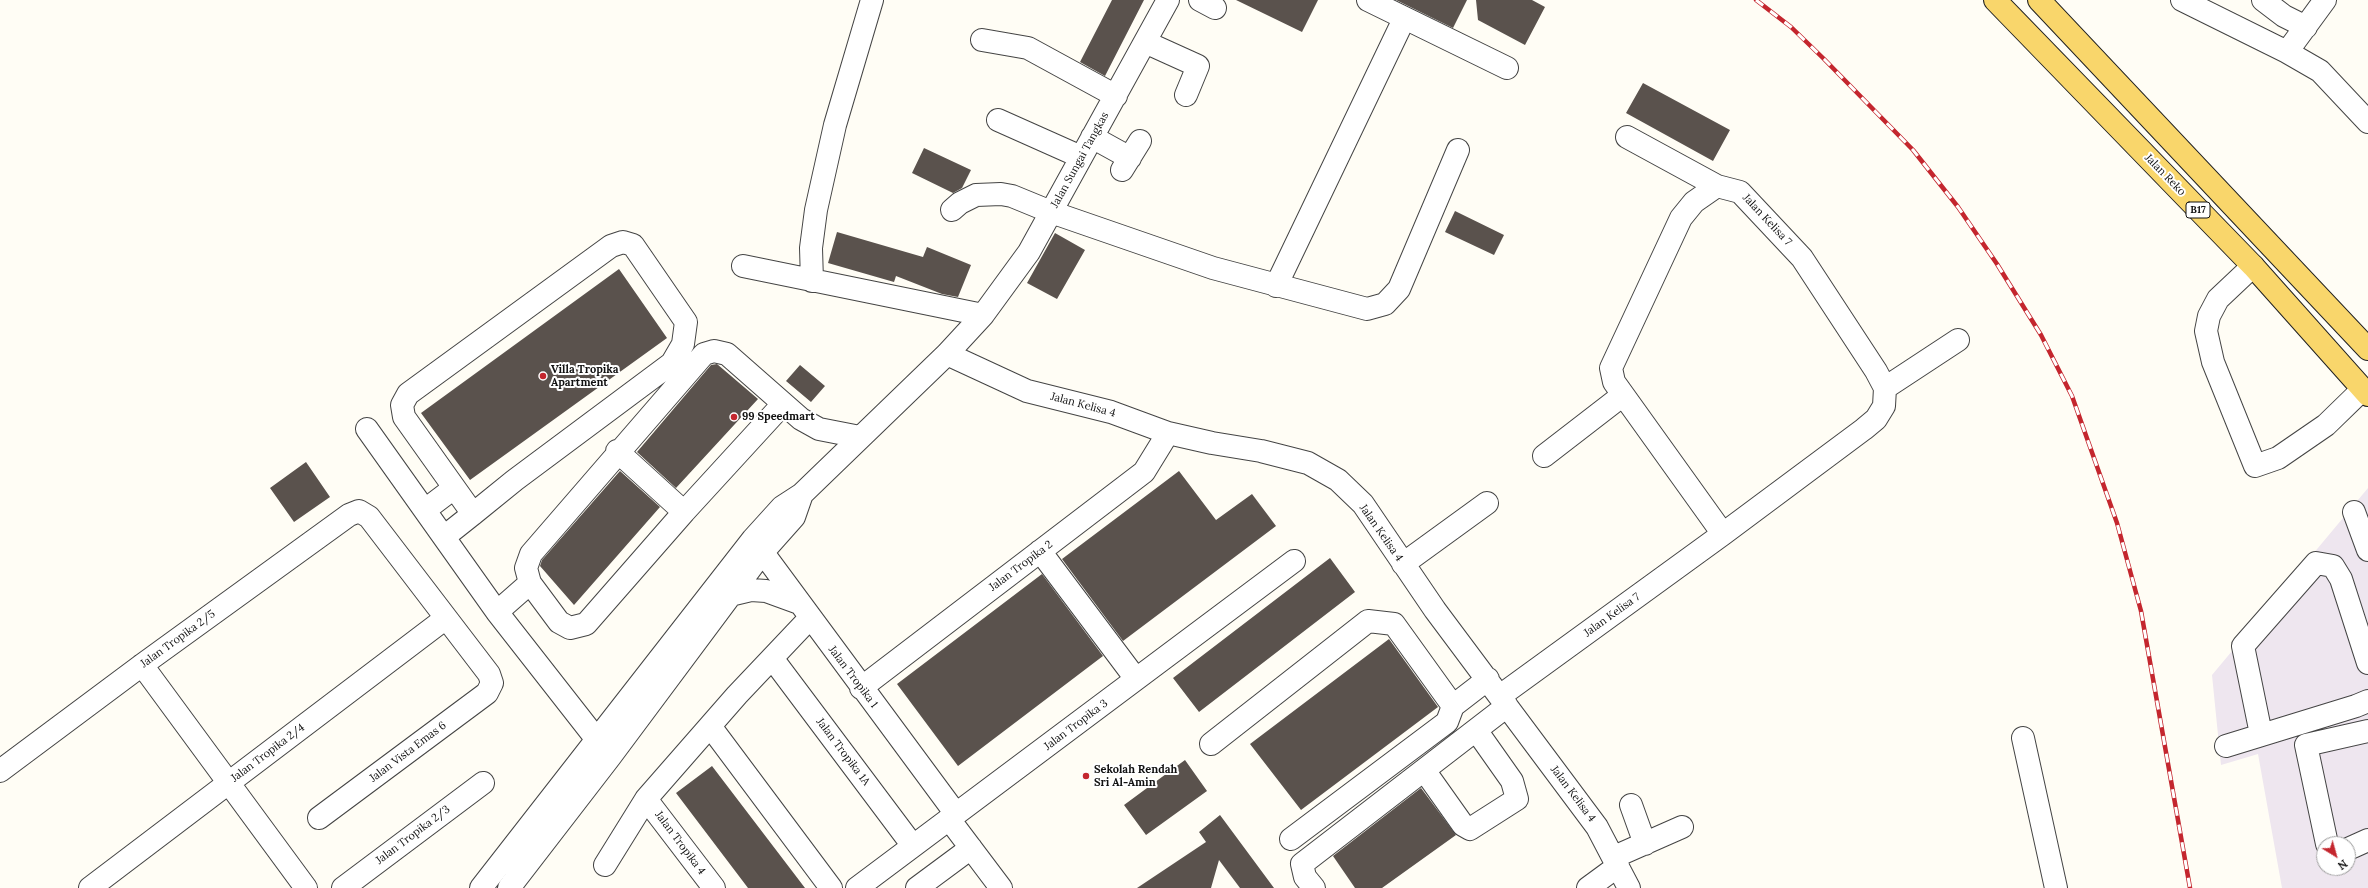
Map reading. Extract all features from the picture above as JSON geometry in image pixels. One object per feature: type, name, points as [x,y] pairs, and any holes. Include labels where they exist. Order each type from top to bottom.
[{"type":"main road","name":"Jalan Reko","points":[[1995,0],[2252,266],[2366,392]]},
{"type":"main road","name":"B17","points":[[2039,0],[2368,348]]},
{"type":"street","points":[[812,280],[811,248],[816,210],[826,172],[835,125],[872,0]]},
{"type":"street","name":"Jalan Sungai Tangkas","points":[[802,494],[947,354],[979,320],[1029,252],[1168,0]]},
{"type":"street","points":[[1368,0],[1404,19],[1507,68]]},
{"type":"street","points":[[2182,0],[2287,52],[2320,71],[2364,110]]},
{"type":"street","points":[[2263,0],[2284,16],[2306,27]]},
{"type":"street","points":[[2287,52],[2325,0]]},
{"type":"street","points":[[1276,286],[1404,19]]},
{"type":"street","points":[[982,40],[1028,48],[1116,96]]},
{"type":"street","points":[[1145,42],[1198,66],[1186,95]]},
{"type":"street","points":[[998,120],[1082,157]]},
{"type":"street","points":[[1092,137],[1131,156]]},
{"type":"street","name":"Jalan Kelisa 7","points":[[1498,694],[1723,534],[1876,419],[1884,406],[1885,388],[1802,258],[1740,192],[1717,186],[1627,137]]},
{"type":"street","points":[[952,210],[976,195],[1002,194],[1213,268],[1367,309],[1385,304],[1399,289],[1458,150]]},
{"type":"street","points":[[1717,186],[1694,202],[1681,218],[1616,354],[1611,368],[1614,382],[1723,534]]},
{"type":"street","points":[[444,537],[672,363],[683,344],[686,322],[633,245],[622,242],[611,246],[408,394],[402,405],[404,417],[473,514]]},
{"type":"street","points":[[744,266],[812,280],[979,320]]},
{"type":"street","points":[[2252,266],[2218,299],[2209,316],[2206,331],[2212,362],[2255,466],[2278,458],[2326,425],[2366,392]]},
{"type":"street","points":[[1885,388],[1958,340]]},
{"type":"street","points":[[784,404],[684,512],[586,624],[570,628],[559,622],[530,583],[526,568],[531,554],[617,451],[704,354],[714,351],[727,354],[784,404],[801,419],[819,429],[860,437]]},
{"type":"street","name":"Jalan Kelisa 4","points":[[947,354],[1028,391],[1111,412],[1168,433],[1212,443],[1261,451],[1308,463],[1338,480],[1363,504],[1435,610],[1597,827],[1629,888]]},
{"type":"street","points":[[1544,456],[1624,395]]},
{"type":"street","points":[[366,429],[497,612],[610,757]]},
{"type":"street","name":"Jalan Tropika 2","points":[[861,688],[1144,472],[1168,433]]},
{"type":"street","points":[[617,451],[684,512]]},
{"type":"street","points":[[425,510],[454,488]]},
{"type":"street","points":[[481,888],[596,738],[758,546],[788,525],[794,517],[802,494]]},
{"type":"street","points":[[509,888],[610,757],[730,595],[782,507],[802,494]]},
{"type":"street","points":[[1403,564],[1487,503]]},
{"type":"street","name":"Jalan Tropika 2/5","points":[[0,771],[142,665],[349,515],[359,511],[369,517],[446,618]]},
{"type":"street","points":[[2354,512],[2368,550]]},
{"type":"street","points":[[605,865],[646,799],[772,658],[799,604],[782,552],[788,525]]},
{"type":"street","name":"Jalan Tropika 1","points":[[758,546],[861,688],[952,817],[971,848],[1001,888]]},
{"type":"street","points":[[1040,551],[1136,679]]},
{"type":"street","name":"Jalan Tropika 3","points":[[857,888],[1294,561]]},
{"type":"street","points":[[2261,734],[2243,646],[2316,563],[2333,566],[2341,579],[2368,663]]},
{"type":"street","points":[[497,612],[530,583]]},
{"type":"street","points":[[730,595],[750,590],[766,591],[799,604]]},
{"type":"street","name":"Jalan Vista Emas 6","points":[[319,818],[487,693],[492,683],[489,674],[446,618]]},
{"type":"street","name":"Jalan Tropika 2/4","points":[[90,888],[446,618]]},
{"type":"street","points":[[1211,744],[1368,621],[1394,624],[1452,706]]},
{"type":"street","name":"Jalan Tropika 1A","points":[[772,658],[913,846]]},
{"type":"street","points":[[142,665],[306,888]]},
{"type":"street","points":[[1452,706],[1498,694]]},
{"type":"street","points":[[1314,888],[1305,877],[1302,864],[1476,730],[1498,694]]},
{"type":"street","points":[[2226,746],[2368,701]]},
{"type":"street","points":[[1290,839],[1447,722],[1452,706]]},
{"type":"street","points":[[710,726],[831,888]]},
{"type":"street","points":[[1424,770],[1463,825],[1470,829],[1517,799],[1512,781],[1476,730]]},
{"type":"street","points":[[2325,836],[2306,745],[2368,731]]},
{"type":"street","points":[[2023,738],[2056,888]]},
{"type":"street","name":"Jalan Tropika 2/3","points":[[343,888],[483,783]]},
{"type":"street","name":"Jalan Tropika 4","points":[[646,799],[714,888]]},
{"type":"street","points":[[1631,805],[1645,844]]},
{"type":"street","points":[[1588,888],[1616,862],[1645,844],[1682,827]]},
{"type":"street","points":[[2356,845],[2368,840]]},
{"type":"street","points":[[917,888],[971,848]]},
{"type":"shaded area","points":[[2368,488],[2368,888],[2282,888],[2258,754],[2221,765],[2212,675]]},
{"type":"building","points":[[1112,0],[1144,0],[1105,76],[1080,62]]},
{"type":"building","points":[[1236,0],[1318,0],[1302,32]]},
{"type":"building","points":[[1396,0],[1467,0],[1453,28]]},
{"type":"building","points":[[1476,0],[1532,0],[1545,7],[1525,45],[1478,20]]},
{"type":"building","points":[[1643,83],[1730,130],[1713,161],[1626,113]]},
{"type":"building","points":[[924,148],[971,170],[962,188],[953,193],[912,173]]},
{"type":"building","points":[[1455,211],[1504,235],[1494,255],[1445,232]]},
{"type":"building","points":[[837,232],[923,257],[927,247],[971,265],[958,297],[942,294],[896,276],[894,282],[828,263]]},
{"type":"building","points":[[1055,233],[1085,250],[1057,299],[1027,283]]},
{"type":"building","name":"Villa Tropika Apartment","points":[[619,269],[667,338],[470,480],[421,413]]},
{"type":"building","points":[[717,364],[758,399],[676,488],[637,452],[711,365]]},
{"type":"building","points":[[800,365],[825,386],[811,402],[786,381]]},
{"type":"building","points":[[306,462],[330,497],[294,522],[270,488]]},
{"type":"building","points":[[620,471],[660,507],[574,605],[540,566],[542,560]]},
{"type":"building","points":[[1179,471],[1216,520],[1252,494],[1276,526],[1123,641],[1062,559]]},
{"type":"building","points":[[1330,558],[1355,592],[1199,712],[1173,678]]},
{"type":"building","points":[[1042,574],[1103,656],[958,766],[897,684]]},
{"type":"building","points":[[1389,639],[1438,707],[1301,810],[1250,744]]},
{"type":"building","points":[[1185,760],[1207,791],[1146,835],[1124,805]]},
{"type":"building","points":[[712,766],[805,888],[748,888],[676,793]]},
{"type":"building","points":[[1421,788],[1456,835],[1382,888],[1355,888],[1333,856]]},
{"type":"building","points":[[1220,815],[1274,888],[1240,888],[1219,860],[1211,888],[1137,888],[1206,842],[1199,832]]},
{"type":"railway","points":[[1756,0],[1791,27],[1913,150],[1958,207],[1997,264],[2041,335],[2072,396],[2117,523],[2141,611],[2190,888]]},
{"type":"place","name":"Villa Tropika Apartment","points":[[543,376]]},
{"type":"place","name":"99 Speedmart","points":[[734,417]]},
{"type":"place","name":"Sekolah Rendah Sri Al-Amin","points":[[1086,776]]}]
